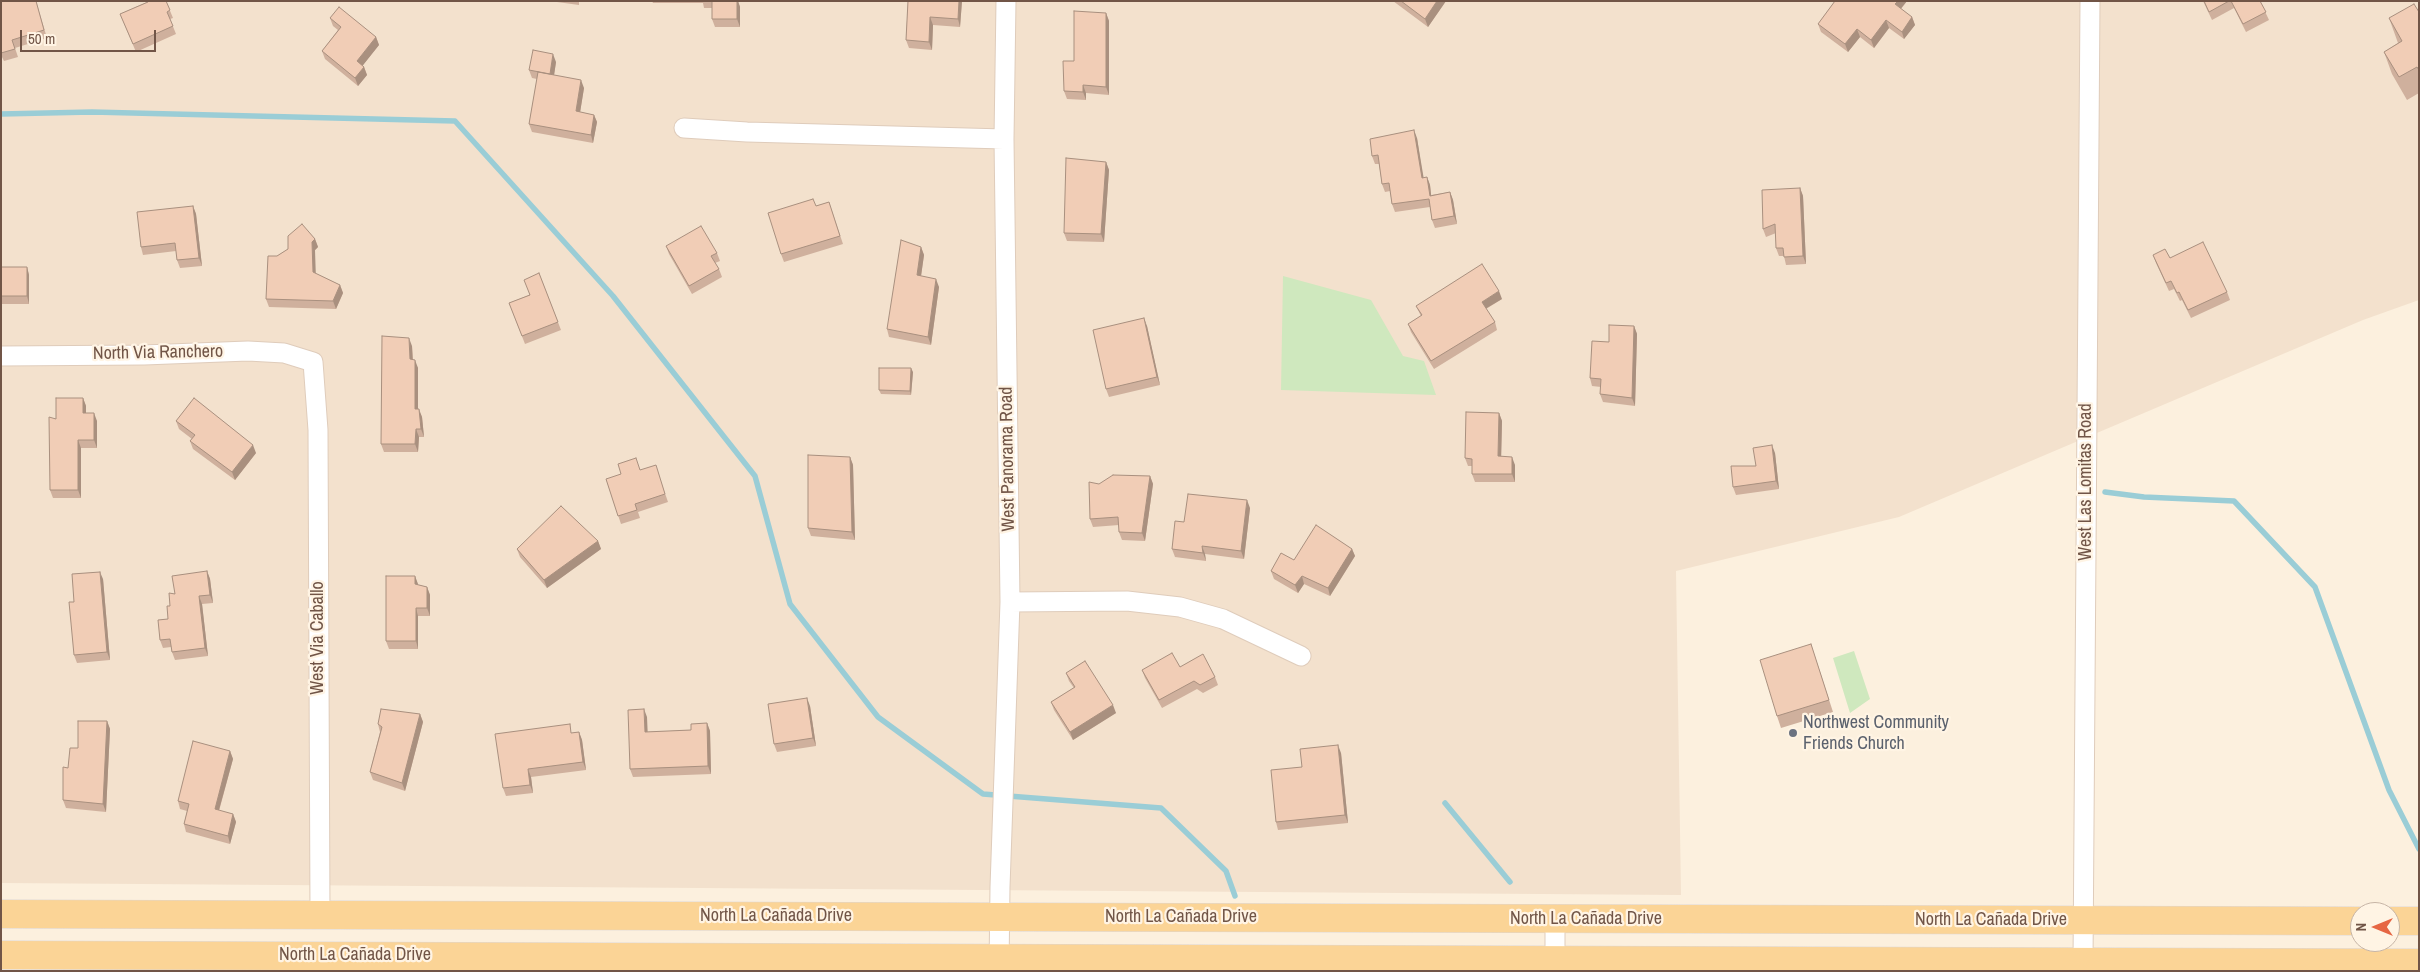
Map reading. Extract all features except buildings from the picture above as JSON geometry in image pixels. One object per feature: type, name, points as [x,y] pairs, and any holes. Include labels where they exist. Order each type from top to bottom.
[{"type":"main road","name":"North La Cañada Drive","points":[[1,914],[2350,921]]},
{"type":"main road","points":[[2400,921],[2419,921]]},
{"type":"main road","name":"North La Cañada Drive","points":[[1,954],[661,964],[1848,966],[2082,962],[2304,967],[2419,963]]},
{"type":"street","name":"West Panorama Road","points":[[999,964],[1010,602],[1004,139],[1006,1]]},
{"type":"street","name":"West Las Lomitas Road","points":[[2082,962],[2090,1]]},
{"type":"street","points":[[684,128],[747,132],[1004,139]]},
{"type":"street","name":"North Via Ranchero","points":[[1,356],[144,355],[248,351],[284,353],[313,362]]},
{"type":"street","name":"West Via Caballo","points":[[313,362],[318,430],[320,914]]},
{"type":"street","points":[[1010,602],[1127,602],[1180,607],[1223,619],[1301,656]]},
{"type":"street","points":[[1555,919],[1555,965]]},
{"type":"shaded area","points":[[1,1],[2419,1],[2419,300],[2363,320],[1899,517],[1676,571],[1681,895],[1,883]]},
{"type":"green space","points":[[1283,276],[1371,300],[1403,356],[1424,361],[1436,395],[1281,390]]},
{"type":"green space","points":[[1854,651],[1870,699],[1850,713],[1833,658]]},
{"type":"waterway","points":[[1,114],[92,112],[455,121],[613,296],[755,476],[790,604],[878,717],[983,794],[1161,808],[1226,871],[1235,896]]},
{"type":"waterway","points":[[2105,492],[2144,497],[2234,501],[2315,587],[2389,790],[2419,849]]},
{"type":"waterway","points":[[1445,803],[1510,882]]},
{"type":"place","name":"Northwest Community Friends Church","points":[[1793,733]]}]
